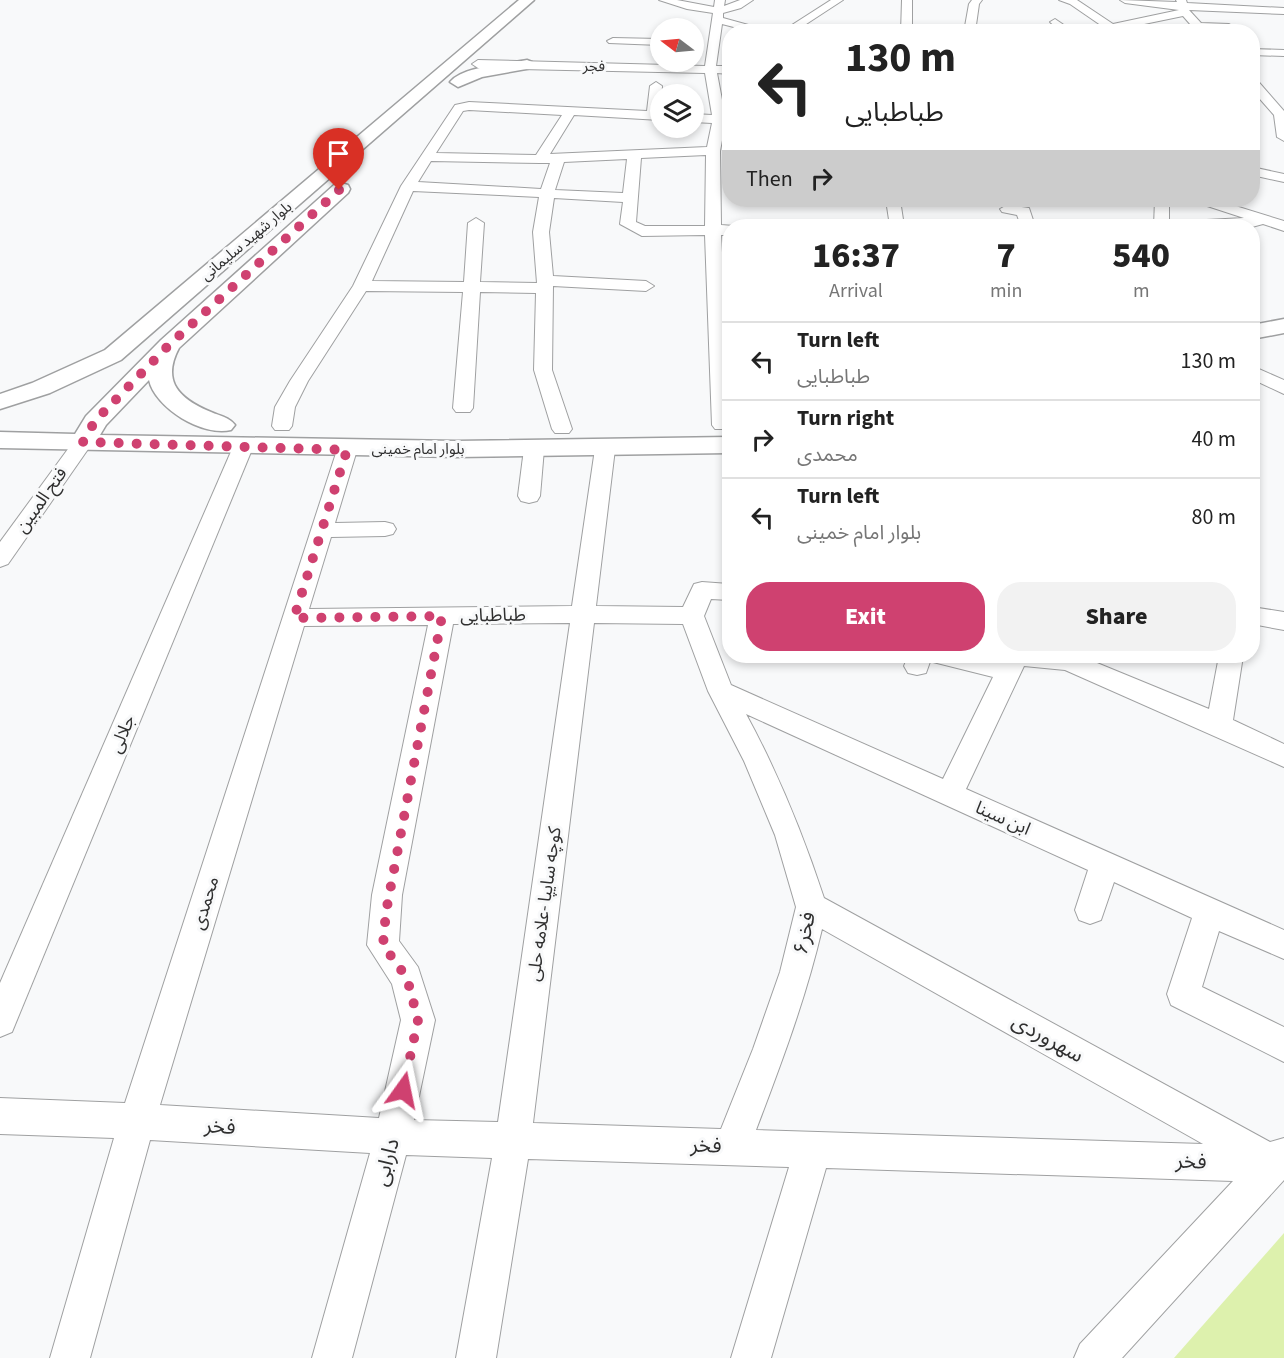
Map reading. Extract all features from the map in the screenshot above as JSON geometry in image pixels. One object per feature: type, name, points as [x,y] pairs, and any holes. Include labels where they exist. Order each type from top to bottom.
[{"type":"main road","name":"بلوار شهید سلیمانی","points":[[423,114],[456,73],[527,0]]},
{"type":"main road","name":"بلوار شهید سلیمانی","points":[[0,402],[41,388],[113,355],[456,73],[478,64],[549,0]]},
{"type":"main road","points":[[506,48],[508,54],[527,65]]},
{"type":"main road","points":[[456,73],[478,73],[527,65]]},
{"type":"main road","name":"بلوار شهید سلیمانی","points":[[89,432],[169,345],[353,178]]},
{"type":"main road","points":[[1260,330],[1284,326]]},
{"type":"main road","points":[[169,345],[160,364],[161,383],[172,400],[192,415],[222,425]]},
{"type":"main road","points":[[1260,350],[1284,346]]},
{"type":"main road","name":"بلوار امام خمینی","points":[[0,419],[89,432],[243,447],[347,450],[605,449],[722,432]]},
{"type":"main road","name":"بلوار امام خمینی","points":[[0,440],[89,432],[222,425],[722,431]]},
{"type":"street","points":[[664,0],[743,24]]},
{"type":"street","points":[[720,0],[708,43],[710,69],[722,113]]},
{"type":"street","points":[[717,16],[748,0]]},
{"type":"street","points":[[799,24],[838,0]]},
{"type":"street","points":[[906,24],[908,0]]},
{"type":"street","points":[[970,24],[974,4],[977,0]]},
{"type":"street","points":[[1125,0],[1182,6],[1231,4],[1258,10],[1284,11]]},
{"type":"street","points":[[1070,1],[1106,24]]},
{"type":"street","points":[[1136,24],[1182,6]]},
{"type":"street","points":[[1182,6],[1197,24]]},
{"type":"street","points":[[1258,10],[1267,18]]},
{"type":"street","points":[[1122,13],[1153,19]]},
{"type":"street","points":[[1260,43],[1271,43],[1269,39]]},
{"type":"street","points":[[613,41],[650,42]]},
{"type":"street","points":[[630,67],[632,52]]},
{"type":"street","points":[[1260,52],[1284,53]]},
{"type":"street","name":"فجر","points":[[478,64],[722,70]]},
{"type":"street","points":[[1260,90],[1280,114],[1284,137]]},
{"type":"street","points":[[535,111],[542,93]]},
{"type":"street","points":[[1264,94],[1284,97]]},
{"type":"street","points":[[282,426],[285,407],[299,381],[361,286],[408,186],[459,108],[469,106],[535,111],[576,109],[650,115]]},
{"type":"street","points":[[540,159],[576,109]]},
{"type":"street","points":[[1262,111],[1280,114]]},
{"type":"street","points":[[704,119],[722,120]]},
{"type":"street","points":[[722,126],[713,151],[721,230],[722,286]]},
{"type":"street","points":[[427,157],[558,159],[713,151]]},
{"type":"street","points":[[634,155],[628,225],[642,231],[721,230]]},
{"type":"street","points":[[558,159],[547,194],[541,232],[545,285],[543,370],[562,429]]},
{"type":"street","points":[[1260,173],[1284,178]]},
{"type":"street","points":[[408,186],[630,198]]},
{"type":"street","points":[[1226,207],[1278,223]]},
{"type":"street","points":[[1007,209],[1024,211],[1026,219]]},
{"type":"street","points":[[463,408],[476,222]]},
{"type":"street","points":[[1260,224],[1278,223]]},
{"type":"street","points":[[361,286],[471,288],[545,285],[646,286]]},
{"type":"street","points":[[1260,375],[1284,388]]},
{"type":"street","name":"فتح المبین","points":[[0,559],[89,432]]},
{"type":"street","name":"جلالی","points":[[0,1021],[243,447]]},
{"type":"street","points":[[529,496],[534,449]]},
{"type":"street","name":"کوچه سایپا -علامه حلی","points":[[476,1358],[513,1139],[605,449]]},
{"type":"street","name":"محمدی","points":[[70,1358],[137,1121],[347,450]]},
{"type":"street","points":[[322,530],[385,529]]},
{"type":"street","points":[[692,616],[702,590],[722,591]]},
{"type":"street","name":"طباطبایی","points":[[294,618],[583,614],[692,616]]},
{"type":"street","name":"دارابی","points":[[332,1358],[393,1137],[418,1020],[407,978],[383,945],[387,895],[442,616]]},
{"type":"street","name":"فخر۶","points":[[692,616],[721,691],[758,761],[789,835],[811,907],[796,972],[770,1049],[732,1146]]},
{"type":"street","points":[[1260,616],[1284,621]]},
{"type":"street","points":[[950,794],[1014,663]]},
{"type":"street","points":[[1074,663],[1284,756]]},
{"type":"street","points":[[1219,726],[1230,663]]},
{"type":"street","name":"ابن سینا","points":[[721,691],[1284,945]]},
{"type":"street","points":[[1090,910],[1105,864]]},
{"type":"street","name":"سهروردی","points":[[811,907],[1281,1162]]},
{"type":"street","points":[[1209,911],[1183,994],[1284,1045]]},
{"type":"street","name":"فخر","points":[[0,1116],[137,1121],[393,1137],[1281,1162]]},
{"type":"street","points":[[751,1358],[813,1149]]},
{"type":"street","points":[[1094,1358],[1281,1162]]},
{"type":"green space","points":[[1284,1233],[1284,1358],[1174,1358]]},
{"type":"route","points":[[339,190],[169,345],[95,421],[83,442],[347,450],[294,618],[442,616],[387,895],[383,945],[407,978],[418,1020],[403,1090]]}]
